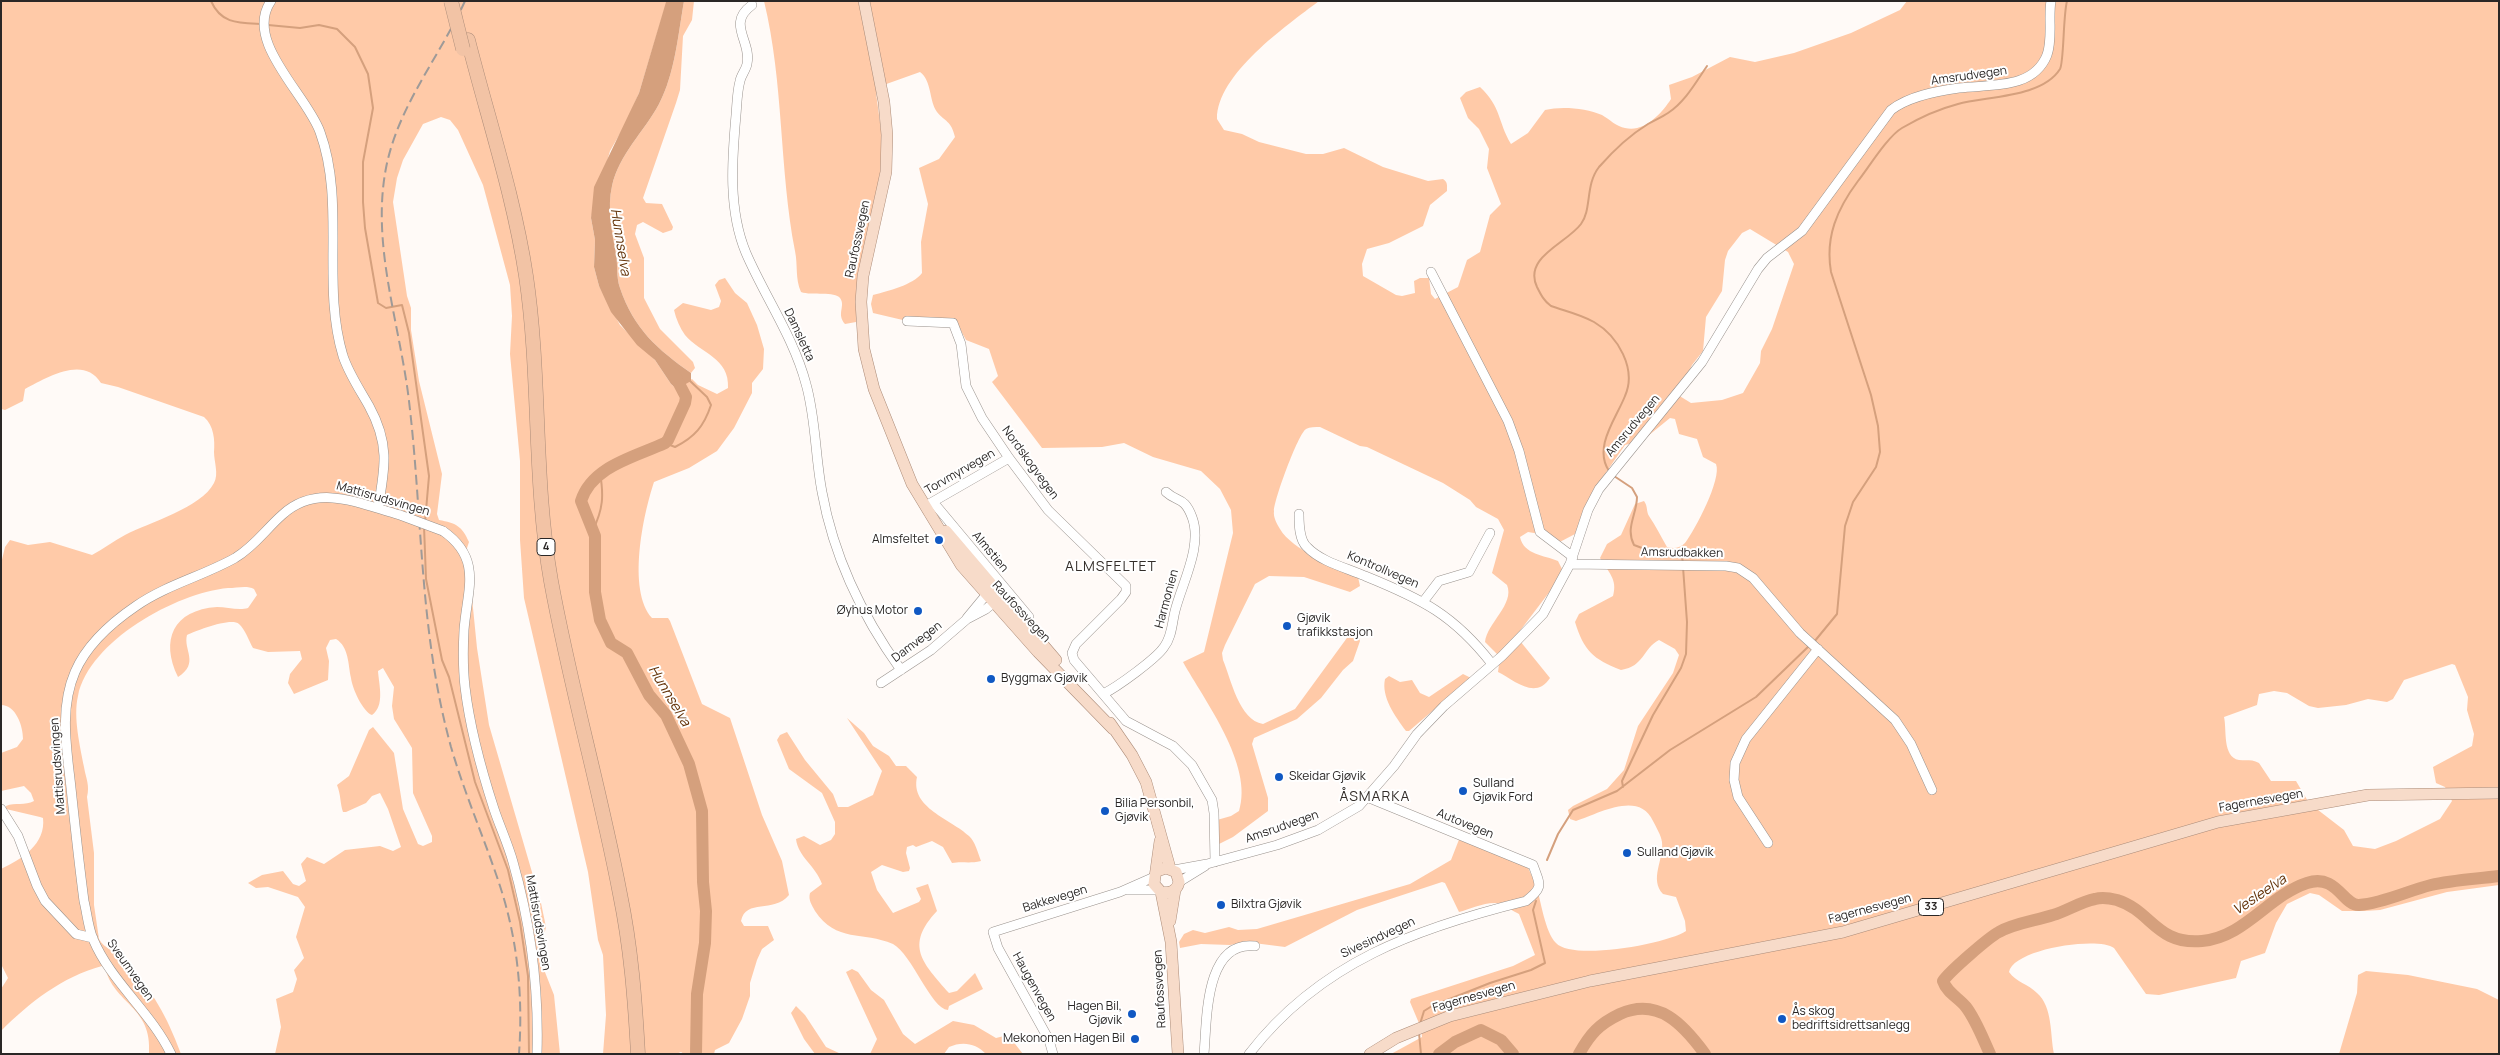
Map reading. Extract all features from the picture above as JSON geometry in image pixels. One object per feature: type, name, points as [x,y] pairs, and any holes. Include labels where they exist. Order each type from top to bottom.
[{"type":"highway","name":"4","points":[[451,1],[508,184],[526,277],[537,392],[541,487],[550,579],[621,896],[632,971],[638,1054]]},
{"type":"highway","name":"4","points":[[457,1],[465,44],[497,168],[518,269],[525,325],[539,539],[544,578],[613,886],[625,968],[631,1054]]},
{"type":"main road","name":"Raufossvegen","points":[[864,1],[884,102],[887,148],[882,195],[862,285],[862,336],[874,389],[910,476],[945,529],[993,595],[1103,713],[1132,756],[1146,782],[1155,807],[1161,838],[1172,869],[1178,875],[1169,922]]},
{"type":"main road","name":"Fagernesvegen","points":[[1370,1054],[1396,1038],[1450,1016],[1590,980],[1843,932],[2218,822],[2368,795],[2499,793]]},
{"type":"main road","name":"Raufossvegen","points":[[1161,838],[1154,884],[1159,891],[1169,922],[1178,1054]]},
{"type":"main road","points":[[1156,874],[1163,868],[1172,869]]},
{"type":"main road","points":[[1159,891],[1169,893],[1177,886]]},
{"type":"street","points":[[271,1],[264,23],[267,44],[273,58],[306,103],[320,132],[331,172],[338,330],[346,364],[370,408],[385,445],[385,469],[378,508]]},
{"type":"street","name":"Amsrudvegen","points":[[1172,869],[1211,863],[1278,845],[1318,830],[1359,806],[1394,766],[1417,734],[1444,706],[1492,664],[1543,614],[1572,560],[1588,510],[1604,481],[1702,362],[1758,269],[1767,258],[1802,231],[1891,110],[1904,102],[1934,93],[1960,88],[2002,86],[2027,77],[2043,64],[2048,53],[2051,1]]},
{"type":"street","name":"Damsletta","points":[[752,5],[744,11],[740,18],[748,63],[740,82],[733,149],[736,215],[745,251],[796,355],[806,381],[812,409],[821,491],[836,550],[858,603],[901,670]]},
{"type":"street","points":[[1432,272],[1508,421],[1519,451],[1540,532],[1572,560]]},
{"type":"street","name":"Nordskogvegen","points":[[907,321],[953,323],[959,335],[964,376],[970,397],[1009,458],[1048,510],[1123,583],[1126,594],[1076,644],[1072,656],[1103,694]]},
{"type":"street","name":"Torvmyrvegen","points":[[929,504],[1009,458]]},
{"type":"street","name":"Harmonien","points":[[1103,694],[1149,662],[1165,646],[1170,637],[1175,610],[1191,558],[1194,532],[1192,517],[1185,504],[1178,497],[1166,492]]},
{"type":"street","name":"Mattisrudsvingen","points":[[93,938],[84,901],[65,731],[70,686],[75,671],[88,649],[108,627],[138,605],[250,549],[282,514],[298,504],[316,498],[332,496],[378,508],[400,514],[443,531],[456,540],[463,550],[470,570],[470,594],[464,629],[463,672],[468,711],[480,766],[512,860],[524,902],[536,987],[537,1054]]},
{"type":"street","name":"Almstien","points":[[929,504],[1029,617]]},
{"type":"street","name":"Kontrollvegen","points":[[1299,514],[1300,531],[1305,546],[1320,557],[1414,596],[1458,625],[1492,664]]},
{"type":"street","points":[[1423,602],[1439,581],[1469,572],[1490,533]]},
{"type":"street","name":"Amsrudbakken","points":[[1572,560],[1738,568],[1753,578],[1781,613],[1895,720],[1911,744],[1932,790]]},
{"type":"street","name":"Damvegen","points":[[881,683],[931,650],[993,595]]},
{"type":"street","points":[[1768,843],[1738,797],[1734,780],[1735,763],[1746,739],[1818,649]]},
{"type":"street","points":[[1103,694],[1126,721],[1173,746],[1192,765],[1212,800],[1214,813],[1211,863]]},
{"type":"street","name":"Autovegen","points":[[1367,797],[1533,865],[1540,886]]},
{"type":"street","name":"Sveumvegen","points":[[1,809],[18,836],[37,886],[45,901],[76,934],[93,938],[103,958],[163,1036],[171,1054]]},
{"type":"street","name":"Amsrudvegen","points":[[1177,886],[1211,863]]},
{"type":"street","name":"Bakkevegen","points":[[993,932],[1125,890],[1156,874]]},
{"type":"street","name":"Sivesindvegen","points":[[1249,1054],[1268,1030],[1306,994],[1342,969],[1430,928],[1526,901],[1538,892],[1540,886]]},
{"type":"street","name":"Bakkevegen","points":[[1125,890],[1159,891]]},
{"type":"street","name":"Haugenvegen","points":[[993,932],[998,948],[1049,1040],[1053,1054]]},
{"type":"street","points":[[1204,1054],[1206,1013],[1217,968],[1234,950],[1243,946],[1254,946]]},
{"type":"shaded area","points":[[1,1],[667,1],[639,93],[626,123],[610,151],[591,218],[595,240],[594,267],[599,286],[620,325],[655,360],[671,384],[677,389],[692,379],[698,385],[717,394],[728,388],[724,370],[713,357],[685,335],[678,323],[674,310],[683,303],[711,310],[719,307],[721,301],[715,285],[719,280],[725,278],[735,293],[747,303],[757,325],[764,349],[763,369],[752,383],[752,393],[734,428],[717,451],[689,468],[654,482],[642,532],[640,552],[640,590],[644,605],[652,618],[668,618],[670,621],[702,704],[730,718],[762,815],[782,861],[789,895],[783,901],[748,910],[744,914],[741,921],[744,926],[768,926],[774,940],[762,949],[757,960],[750,983],[750,996],[742,1019],[729,1043],[715,1050],[714,1054],[684,1054],[681,1052],[676,1054],[603,1054],[606,1015],[603,955],[598,940],[588,872],[524,598],[520,540],[520,461],[510,354],[512,316],[510,285],[483,185],[458,130],[450,120],[441,117],[423,124],[403,160],[397,178],[393,202],[407,296],[411,308],[411,330],[419,381],[442,474],[437,514],[439,520],[458,526],[464,532],[469,542],[467,548],[477,648],[489,725],[541,903],[546,927],[539,957],[554,995],[560,1054],[275,1054],[281,1027],[276,999],[293,992],[297,979],[294,970],[304,958],[296,937],[305,907],[298,897],[268,887],[256,888],[248,883],[262,875],[283,871],[293,884],[299,886],[306,881],[301,864],[307,857],[324,864],[345,850],[380,846],[393,851],[401,847],[388,809],[380,793],[372,796],[366,803],[346,812],[343,812],[342,809],[337,785],[349,776],[369,730],[373,727],[394,753],[403,809],[418,844],[423,846],[432,842],[432,836],[413,793],[412,748],[394,719],[392,706],[394,687],[383,668],[378,671],[379,706],[372,715],[362,705],[356,693],[346,651],[336,639],[330,640],[326,648],[329,661],[328,680],[294,694],[288,683],[290,674],[302,659],[300,651],[268,652],[253,648],[241,626],[235,622],[229,622],[213,625],[187,635],[188,667],[178,677],[170,651],[174,629],[190,614],[202,609],[217,607],[248,608],[257,595],[254,589],[245,587],[207,592],[184,599],[138,623],[117,639],[99,657],[85,676],[78,696],[76,713],[88,785],[87,797],[94,853],[94,905],[99,939],[126,961],[144,984],[170,1027],[181,1054],[149,1054],[149,1038],[145,1025],[139,1015],[116,989],[109,979],[105,967],[102,966],[73,977],[47,992],[23,1010],[1,1031],[1,989],[8,978],[1,964],[1,869],[31,850],[41,836],[43,827],[43,818],[6,809],[6,806],[9,805],[34,801],[31,793],[24,786],[1,791],[1,753],[17,747],[23,739],[22,728],[15,712],[11,708],[1,705],[1,564],[5,547],[10,540],[28,545],[50,542],[92,555],[125,535],[174,514],[198,500],[214,483],[216,472],[213,433],[204,417],[118,387],[101,383],[94,375],[85,370],[75,369],[54,374],[25,389],[23,401],[5,410],[1,409]]},
{"type":"shaded area","points":[[684,1],[694,1],[692,20],[683,36],[680,90],[643,198],[646,203],[662,204],[673,227],[672,230],[663,233],[643,222],[637,225],[635,234],[644,258],[644,298],[660,329],[693,362],[695,368],[691,373],[657,346],[632,315],[618,280],[617,258],[610,211],[615,174],[626,153],[659,104],[669,80]]},
{"type":"shaded area","points":[[684,1],[669,80],[659,104],[632,143],[615,174],[610,203],[620,288],[632,315],[648,337],[691,373],[691,381],[677,389],[671,384],[655,360],[637,345],[611,312],[599,286],[594,267],[595,240],[591,218],[594,187],[639,93],[666,2]]},
{"type":"shaded area","points":[[764,1],[1319,1],[1272,37],[1241,68],[1228,85],[1220,102],[1217,119],[1224,130],[1242,134],[1259,142],[1306,154],[1323,154],[1344,148],[1383,167],[1428,181],[1445,180],[1447,191],[1430,205],[1423,226],[1389,243],[1367,249],[1362,264],[1363,276],[1396,295],[1402,296],[1415,293],[1414,281],[1420,278],[1429,278],[1431,294],[1435,299],[1458,287],[1467,260],[1480,252],[1490,215],[1501,204],[1487,168],[1489,149],[1479,129],[1468,118],[1460,98],[1466,92],[1480,87],[1496,108],[1511,144],[1528,133],[1545,110],[1551,109],[1581,109],[1602,115],[1622,127],[1639,128],[1658,116],[1671,99],[1669,85],[1692,77],[1730,57],[1755,62],[1794,53],[1851,33],[1900,10],[1907,1],[2499,1],[2499,885],[2447,892],[2380,910],[2364,911],[2342,911],[2319,895],[2310,893],[2287,904],[2276,923],[2265,953],[2241,961],[2236,978],[2159,995],[2146,994],[2114,948],[2091,943],[2040,951],[2014,964],[2009,972],[2033,990],[2046,1006],[2054,1054],[1391,1054],[1422,1037],[1421,1028],[1410,1002],[1411,999],[1513,966],[1535,955],[1519,914],[1496,903],[1459,912],[1445,883],[1442,882],[1357,910],[1285,947],[1246,942],[1230,945],[1201,944],[1180,948],[1179,942],[1184,934],[1193,930],[1205,933],[1229,927],[1238,930],[1257,929],[1410,884],[1451,860],[1460,837],[1525,861],[1536,885],[1549,932],[1556,943],[1565,948],[1580,951],[1620,949],[1660,941],[1686,931],[1685,921],[1676,897],[1663,894],[1657,882],[1662,842],[1657,828],[1647,812],[1638,807],[1618,807],[1576,821],[1570,819],[1568,810],[1607,789],[1624,770],[1638,726],[1673,673],[1679,655],[1675,649],[1659,640],[1649,648],[1635,665],[1621,670],[1603,662],[1591,653],[1582,640],[1575,622],[1579,614],[1613,596],[1613,580],[1600,558],[1607,544],[1621,535],[1635,504],[1644,501],[1649,516],[1667,547],[1681,546],[1685,543],[1701,516],[1715,481],[1716,464],[1703,457],[1697,439],[1679,434],[1675,419],[1670,418],[1643,440],[1625,445],[1596,487],[1575,534],[1556,544],[1540,534],[1528,532],[1520,537],[1526,548],[1535,554],[1558,561],[1562,569],[1560,578],[1516,636],[1550,678],[1544,685],[1538,688],[1531,688],[1517,683],[1498,672],[1500,657],[1485,642],[1490,628],[1504,606],[1508,592],[1507,585],[1492,573],[1504,530],[1498,519],[1476,507],[1470,500],[1443,483],[1367,447],[1360,446],[1320,427],[1306,429],[1292,454],[1282,482],[1275,505],[1275,518],[1280,529],[1294,544],[1315,557],[1358,577],[1360,586],[1350,592],[1304,577],[1269,576],[1255,584],[1225,645],[1222,653],[1223,660],[1242,707],[1255,721],[1263,724],[1295,709],[1352,631],[1357,631],[1360,641],[1353,661],[1343,670],[1321,698],[1297,719],[1254,738],[1252,744],[1268,798],[1268,811],[1233,837],[1213,847],[1217,820],[1231,816],[1239,811],[1242,793],[1240,774],[1233,754],[1214,714],[1183,662],[1204,652],[1233,533],[1231,510],[1220,489],[1201,471],[1153,457],[1124,443],[1102,447],[1042,448],[992,382],[998,376],[989,349],[966,340],[955,324],[907,321],[873,313],[871,304],[873,295],[913,281],[922,273],[921,242],[928,204],[919,168],[939,159],[955,137],[950,124],[934,107],[927,80],[920,72],[878,87],[876,93],[882,137],[882,163],[857,300],[856,322],[845,324],[842,320],[842,301],[837,296],[801,292],[798,282],[786,188],[775,63]],"holes":[[[1750,229],[1788,252],[1794,264],[1772,329],[1761,351],[1760,363],[1743,393],[1722,400],[1691,403],[1678,395],[1692,365],[1703,351],[1706,317],[1722,291],[1725,260],[1728,251],[1742,233]],[[2452,664],[2455,665],[2468,697],[2467,710],[2474,734],[2472,746],[2433,767],[2436,783],[2445,787],[2452,801],[2440,819],[2396,841],[2375,849],[2353,846],[2344,830],[2309,803],[2296,781],[2271,781],[2259,763],[2239,760],[2230,754],[2226,742],[2224,717],[2257,705],[2259,694],[2274,691],[2287,693],[2309,706],[2318,708],[2346,705],[2368,699],[2387,702],[2393,699],[2404,680]]]},
{"type":"shaded area","points":[[1463,674],[1471,678],[1409,731],[1406,731],[1393,713],[1387,699],[1384,686],[1385,679],[1389,676],[1400,682],[1412,680],[1420,693],[1429,697]]},
{"type":"shaded area","points":[[847,718],[864,733],[873,746],[889,756],[896,766],[906,766],[917,777],[916,788],[926,805],[971,838],[981,861],[952,863],[943,847],[932,841],[916,847],[913,845],[907,847],[909,871],[903,872],[882,865],[871,872],[877,890],[893,913],[919,902],[921,899],[916,888],[928,884],[937,911],[921,934],[919,944],[925,963],[949,993],[957,991],[975,973],[983,989],[949,1006],[948,1010],[935,1001],[907,958],[893,944],[882,940],[851,935],[832,928],[823,921],[811,902],[810,893],[822,884],[816,872],[800,851],[796,839],[804,836],[820,845],[831,840],[835,834],[835,822],[822,793],[789,769],[777,740],[780,735],[787,732],[805,760],[833,794],[838,807],[848,807],[873,795],[882,771]]},
{"type":"shaded area","points":[[852,969],[858,972],[871,990],[884,1000],[903,1034],[915,1044],[953,1021],[974,1025],[996,1038],[1008,1035],[1023,1054],[986,1054],[973,1045],[959,1044],[949,1047],[944,1054],[870,1054],[877,1039],[846,972]]},
{"type":"shaded area","points":[[2366,971],[2408,975],[2477,989],[2499,1000],[2499,1054],[2339,1054],[2357,993],[2358,975]]},
{"type":"shaded area","points":[[796,1006],[805,1015],[826,1047],[841,1054],[815,1054],[804,1039],[791,1013]]},
{"type":"waterway","points":[[211,1],[215,9],[225,18],[232,21],[261,24]]},
{"type":"waterway","points":[[1814,642],[1837,614],[1845,526],[1853,502],[1876,467],[1880,452],[1878,426],[1871,395],[1831,272],[1830,247],[1834,224],[1844,202],[1879,152],[1902,128],[1929,114],[1951,106],[2027,91],[2052,79],[2061,65],[2067,1]]},
{"type":"waterway","points":[[268,25],[300,28],[319,25],[337,29],[355,47],[368,74],[373,108],[363,162],[365,228],[378,303],[386,308],[402,305],[409,333],[429,476],[425,522]]},
{"type":"waterway","points":[[1609,471],[1603,452],[1608,433],[1628,386],[1627,364],[1618,344],[1603,328],[1589,319],[1551,306],[1546,302],[1537,287],[1534,276],[1536,267],[1548,252],[1581,224],[1586,211],[1592,181],[1599,167],[1635,133],[1668,113],[1680,103],[1707,66]]},
{"type":"waterway","name":"Hunnselva","points":[[674,374],[686,397],[668,440],[665,443],[628,458],[605,471],[595,479],[581,501],[595,536],[595,592],[600,620],[611,643],[627,653],[649,695],[666,715],[689,764],[702,811],[703,882],[706,911],[705,943],[697,994],[696,1054]]},
{"type":"waterway","name":"Hunnselva","points":[[665,443],[675,447],[693,435],[702,425],[711,405],[707,397],[689,380]]},
{"type":"waterway","points":[[593,530],[602,502],[600,473]]},
{"type":"waterway","points":[[1614,476],[1632,488],[1637,497],[1631,527],[1634,545],[1642,548],[1681,552],[1683,563]]},
{"type":"waterway","points":[[424,526],[426,579],[442,660],[449,677],[475,782],[508,870],[520,922],[528,976],[529,1054]]},
{"type":"waterway","points":[[1623,787],[1622,781],[1653,715],[1681,668],[1686,654],[1687,622],[1683,567]]},
{"type":"waterway","points":[[1547,860],[1558,834],[1573,810],[1617,791],[1670,750],[1756,697],[1810,645]]},
{"type":"waterway","name":"Vesleelva","points":[[1990,1054],[1970,1012],[1947,989],[1943,981],[1987,941],[1999,932],[2012,926],[2058,913],[2089,900],[2106,898],[2129,905],[2164,933],[2174,938],[2187,941],[2202,941],[2217,938],[2231,932],[2280,897],[2307,883],[2326,882],[2348,901],[2359,905],[2431,885],[2499,876]]},
{"type":"waterway","points":[[1420,1024],[1424,1011],[1432,1006],[1490,983],[1531,970],[1545,963],[1533,910],[1536,901]]},
{"type":"waterway","name":"Vesleelva","points":[[1579,1054],[1591,1035],[1606,1022],[1620,1014],[1646,1009],[1658,1011],[1669,1016],[1688,1033],[1705,1054]]},
{"type":"waterway","name":"Vesleelva","points":[[1439,1054],[1455,1042],[1481,1030],[1501,1040],[1513,1054]]},
{"type":"waterway","points":[[1419,1033],[1421,1054]]},
{"type":"railway","points":[[465,1],[409,103],[392,145],[386,168],[382,197],[382,226],[388,285],[409,401],[423,575],[433,661],[451,747],[500,886],[511,927],[518,969],[520,1011],[519,1054]]},
{"type":"place","name":"Almsfeltet","points":[[939,540]]},
{"type":"place","name":"Øyhus Motor","points":[[918,611]]},
{"type":"place","name":"Gjøvik trafikkstasjon","points":[[1287,626]]},
{"type":"place","name":"Byggmax Gjøvik","points":[[991,679]]},
{"type":"place","name":"Skeidar Gjøvik","points":[[1279,777]]},
{"type":"place","name":"Sulland Gjøvik Ford","points":[[1463,791]]},
{"type":"place","name":"Bilia Personbil, Gjøvik","points":[[1105,811]]},
{"type":"place","name":"Sulland Gjøvik","points":[[1627,853]]},
{"type":"place","name":"Bilxtra Gjøvik","points":[[1221,905]]},
{"type":"place","name":"Hagen Bil, Gjøvik","points":[[1132,1014]]},
{"type":"place","name":"Ås skog bedriftsidrettsanlegg","points":[[1782,1019]]},
{"type":"place","name":"Mekonomen Hagen Bil","points":[[1135,1039]]},
{"type":"district","name":"ALMSFELTET","points":[[1111,567]]},
{"type":"district","name":"ÅSMARKA","points":[[1375,797]]}]
